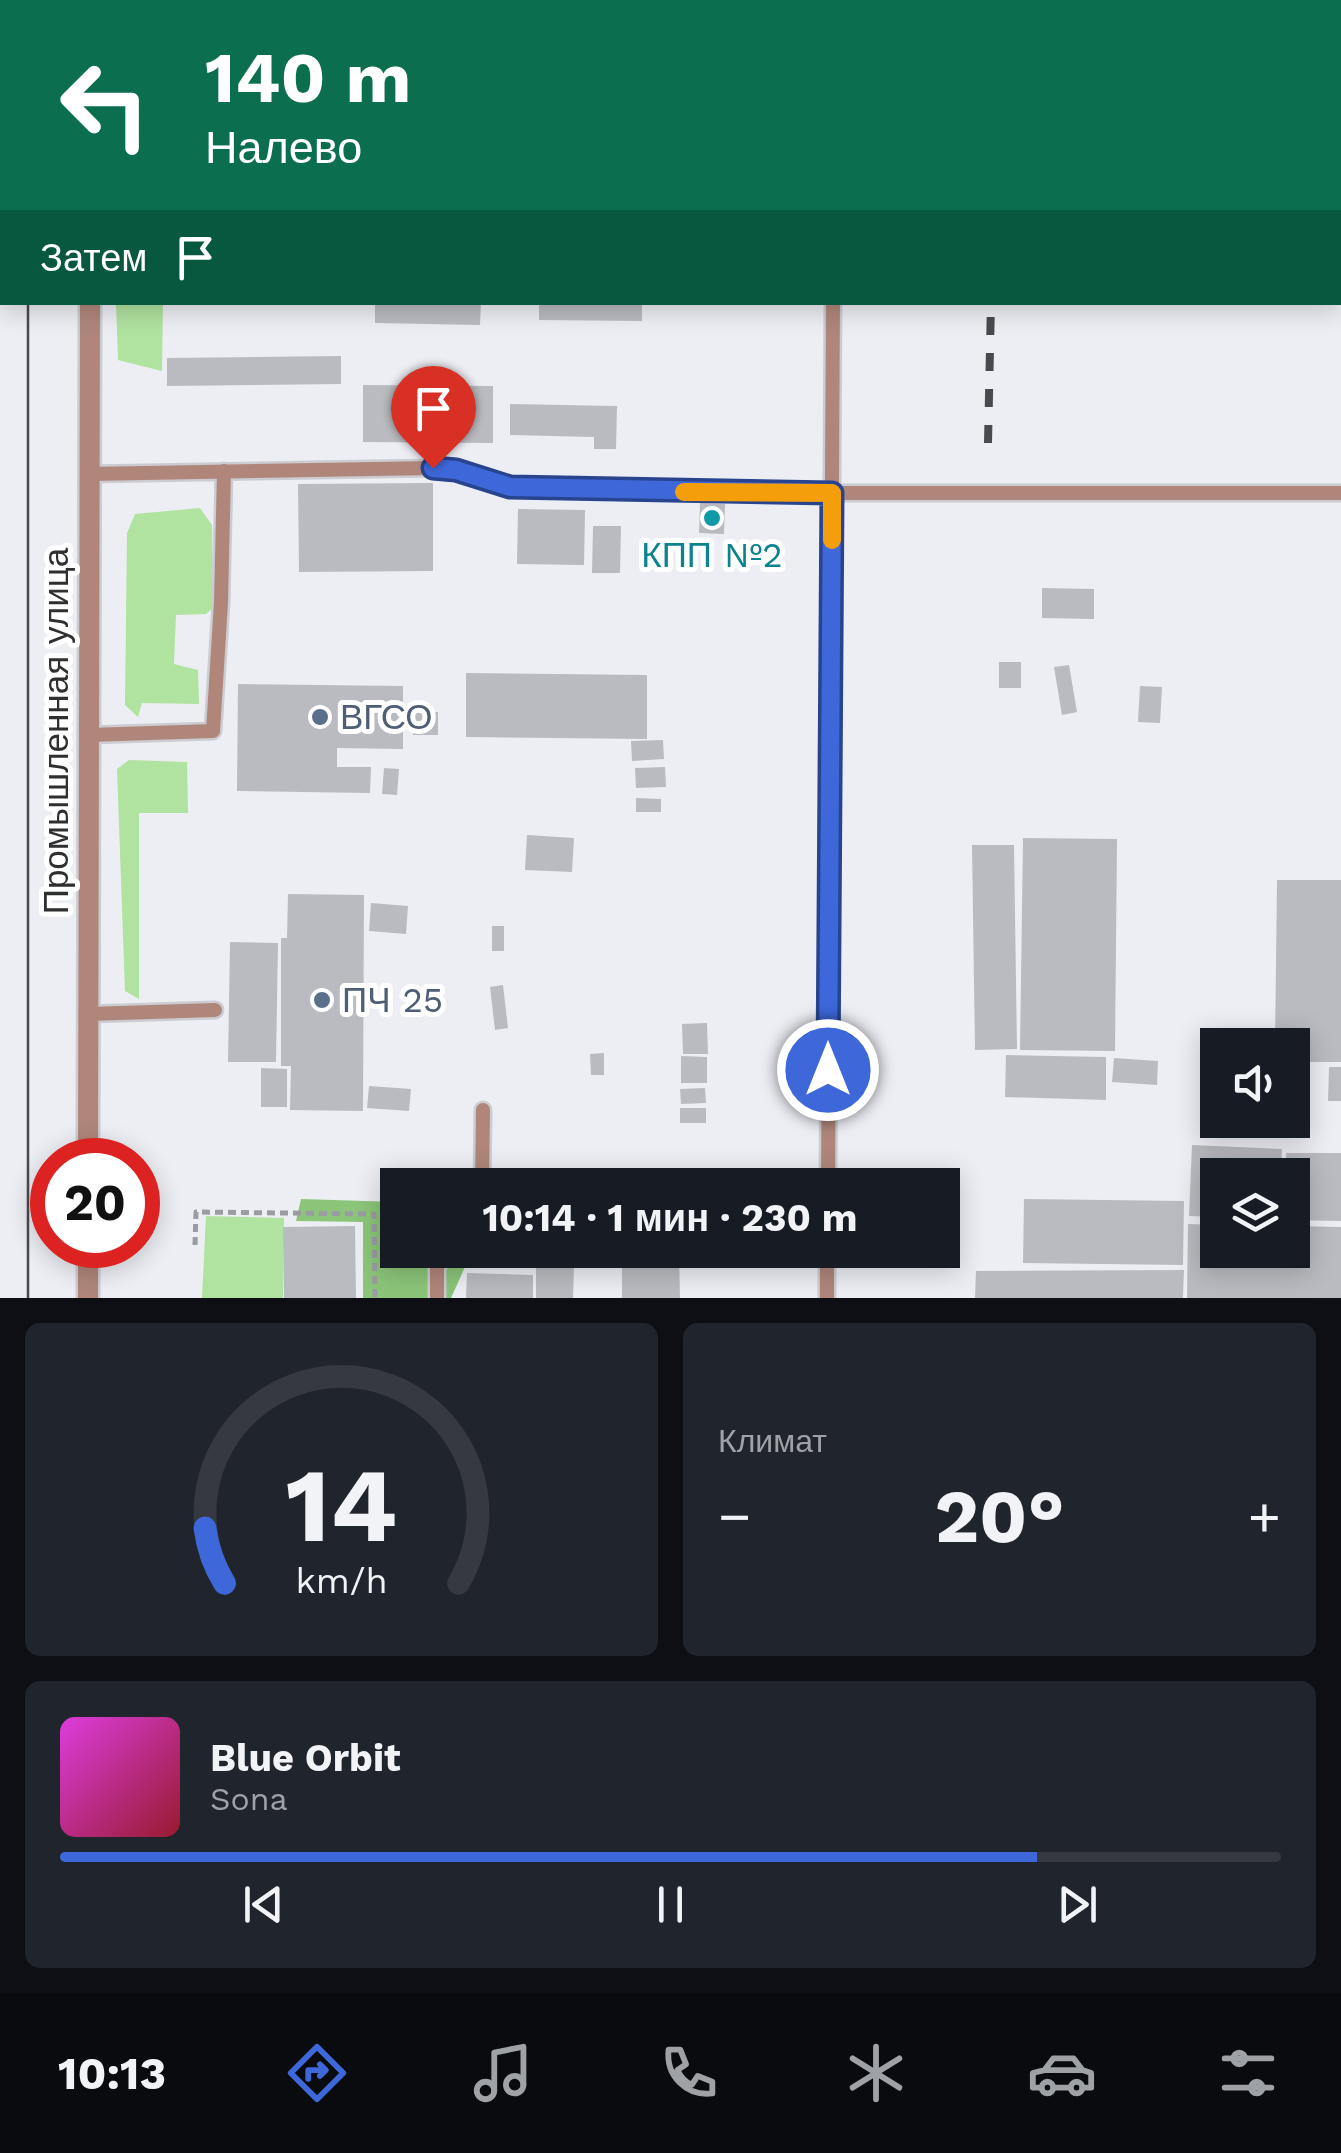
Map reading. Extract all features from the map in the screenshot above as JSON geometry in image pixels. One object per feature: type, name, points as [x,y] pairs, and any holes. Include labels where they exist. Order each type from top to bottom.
[{"type":"street","name":"Промышленная улица","points":[[88,1138],[90,305]]},
{"type":"street","points":[[88,1268],[88,1298]]},
{"type":"lane","points":[[828,1168],[833,305]]},
{"type":"lane","points":[[89,474],[433,468],[456,470],[510,487],[832,493],[1341,493]]},
{"type":"lane","points":[[88,736],[213,731],[224,472]]},
{"type":"lane","points":[[88,1014],[215,1010]]},
{"type":"lane","points":[[482,1168],[483,1110]]},
{"type":"lane","points":[[436,1298],[437,1268]]},
{"type":"lane","points":[[827,1268],[827,1298]]},
{"type":"path","points":[[195,1245],[196,1212],[374,1214],[375,1298]]},
{"type":"green space","points":[[116,305],[163,305],[162,371],[118,360]]},
{"type":"green space","points":[[200,508],[212,525],[213,608],[206,614],[176,615],[174,664],[198,670],[199,704],[142,703],[138,717],[125,705],[127,533],[135,514]]},
{"type":"green space","points":[[129,760],[187,762],[188,813],[139,813],[139,999],[125,991],[117,769]]},
{"type":"green space","points":[[301,1199],[380,1201],[380,1268],[464,1268],[451,1298],[363,1298],[363,1222],[296,1221]]},
{"type":"green space","points":[[206,1216],[284,1218],[283,1298],[202,1298]]},
{"type":"building","points":[[375,305],[481,305],[480,325],[375,323]]},
{"type":"building","points":[[539,305],[642,305],[642,321],[539,320]]},
{"type":"building","points":[[341,356],[341,384],[167,386],[167,358]]},
{"type":"building","points":[[363,385],[493,386],[493,443],[363,442]]},
{"type":"building","points":[[510,404],[617,406],[616,449],[594,449],[594,437],[510,435]]},
{"type":"building","points":[[433,483],[433,571],[299,572],[298,484]]},
{"type":"building","name":"КПП №2","points":[[700,503],[725,504],[724,534],[699,533]]},
{"type":"building","points":[[518,509],[585,510],[584,565],[517,564]]},
{"type":"building","points":[[593,526],[621,526],[620,573],[592,573]]},
{"type":"building","points":[[1042,588],[1094,589],[1094,619],[1042,618]]},
{"type":"building","points":[[999,662],[1021,662],[1021,688],[999,688]]},
{"type":"building","points":[[1069,665],[1077,712],[1062,715],[1054,667]]},
{"type":"building","points":[[466,673],[647,675],[647,739],[466,737]]},
{"type":"building","name":"ВГСО","points":[[238,684],[403,686],[403,749],[337,748],[337,767],[371,767],[370,793],[237,791]]},
{"type":"building","points":[[1140,686],[1162,687],[1160,723],[1138,722]]},
{"type":"building","points":[[413,712],[438,712],[438,735],[413,735]]},
{"type":"building","points":[[663,740],[664,759],[632,761],[631,741]]},
{"type":"building","points":[[665,767],[666,787],[636,788],[635,768]]},
{"type":"building","points":[[384,768],[399,769],[397,795],[382,794]]},
{"type":"building","points":[[636,798],[661,799],[661,812],[636,812]]},
{"type":"building","points":[[527,835],[574,838],[572,872],[525,870]]},
{"type":"building","points":[[1023,838],[1117,839],[1115,1051],[1020,1050]]},
{"type":"building","points":[[972,845],[1014,845],[1017,1049],[975,1050]]},
{"type":"building","points":[[1277,880],[1341,880],[1341,1062],[1310,1062],[1310,1028],[1275,1028]]},
{"type":"building","name":"ПЧ 25","points":[[288,894],[364,895],[363,1111],[290,1110],[291,1066],[281,1066],[281,938],[287,938]]},
{"type":"building","points":[[371,903],[408,906],[406,934],[369,931]]},
{"type":"building","points":[[492,926],[504,926],[504,951],[492,951]]},
{"type":"building","points":[[230,942],[278,943],[276,1062],[228,1062]]},
{"type":"building","points":[[503,985],[508,1028],[495,1030],[490,987]]},
{"type":"building","points":[[707,1023],[708,1054],[683,1054],[682,1024]]},
{"type":"building","points":[[604,1053],[604,1075],[591,1075],[590,1054]]},
{"type":"building","points":[[1006,1055],[1106,1057],[1106,1100],[1005,1097]]},
{"type":"building","points":[[681,1056],[707,1057],[707,1083],[681,1083]]},
{"type":"building","points":[[1114,1058],[1158,1061],[1157,1085],[1112,1082]]},
{"type":"building","points":[[1329,1067],[1341,1067],[1341,1101],[1328,1101]]},
{"type":"building","points":[[261,1068],[287,1069],[287,1107],[261,1107]]},
{"type":"building","points":[[369,1086],[411,1089],[409,1111],[367,1108]]},
{"type":"building","points":[[705,1088],[706,1103],[681,1104],[680,1089]]},
{"type":"building","points":[[680,1108],[706,1108],[706,1123],[680,1123]]},
{"type":"building","points":[[1192,1145],[1282,1149],[1282,1158],[1200,1158],[1200,1216],[1189,1216]]},
{"type":"building","points":[[1286,1153],[1341,1153],[1341,1221],[1310,1220],[1310,1158],[1286,1158]]},
{"type":"building","points":[[1024,1199],[1184,1201],[1183,1265],[1023,1263]]},
{"type":"building","points":[[1188,1224],[1200,1224],[1200,1268],[1310,1268],[1310,1226],[1341,1227],[1341,1298],[1187,1298]]},
{"type":"building","points":[[355,1226],[356,1298],[284,1298],[283,1227]]},
{"type":"building","points":[[536,1268],[574,1268],[573,1298],[536,1298]]},
{"type":"building","points":[[622,1268],[679,1268],[680,1298],[622,1298]]},
{"type":"building","points":[[1184,1270],[1183,1298],[975,1298],[976,1271]]},
{"type":"building","points":[[467,1273],[533,1275],[533,1298],[466,1298]]},
{"type":"tram line","points":[[28,305],[28,1298]]},
{"type":"railway","points":[[988,443],[991,305]]},
{"type":"slow traffic","points":[[684,492],[832,493],[832,540]]},
{"type":"place","name":"КПП №2","points":[[712,518]]},
{"type":"place","name":"ВГСО","points":[[320,717]]},
{"type":"place","name":"ПЧ 25","points":[[322,1000]]},
{"type":"route","points":[[433,468],[456,470],[510,487],[832,493],[828,1070]]}]
